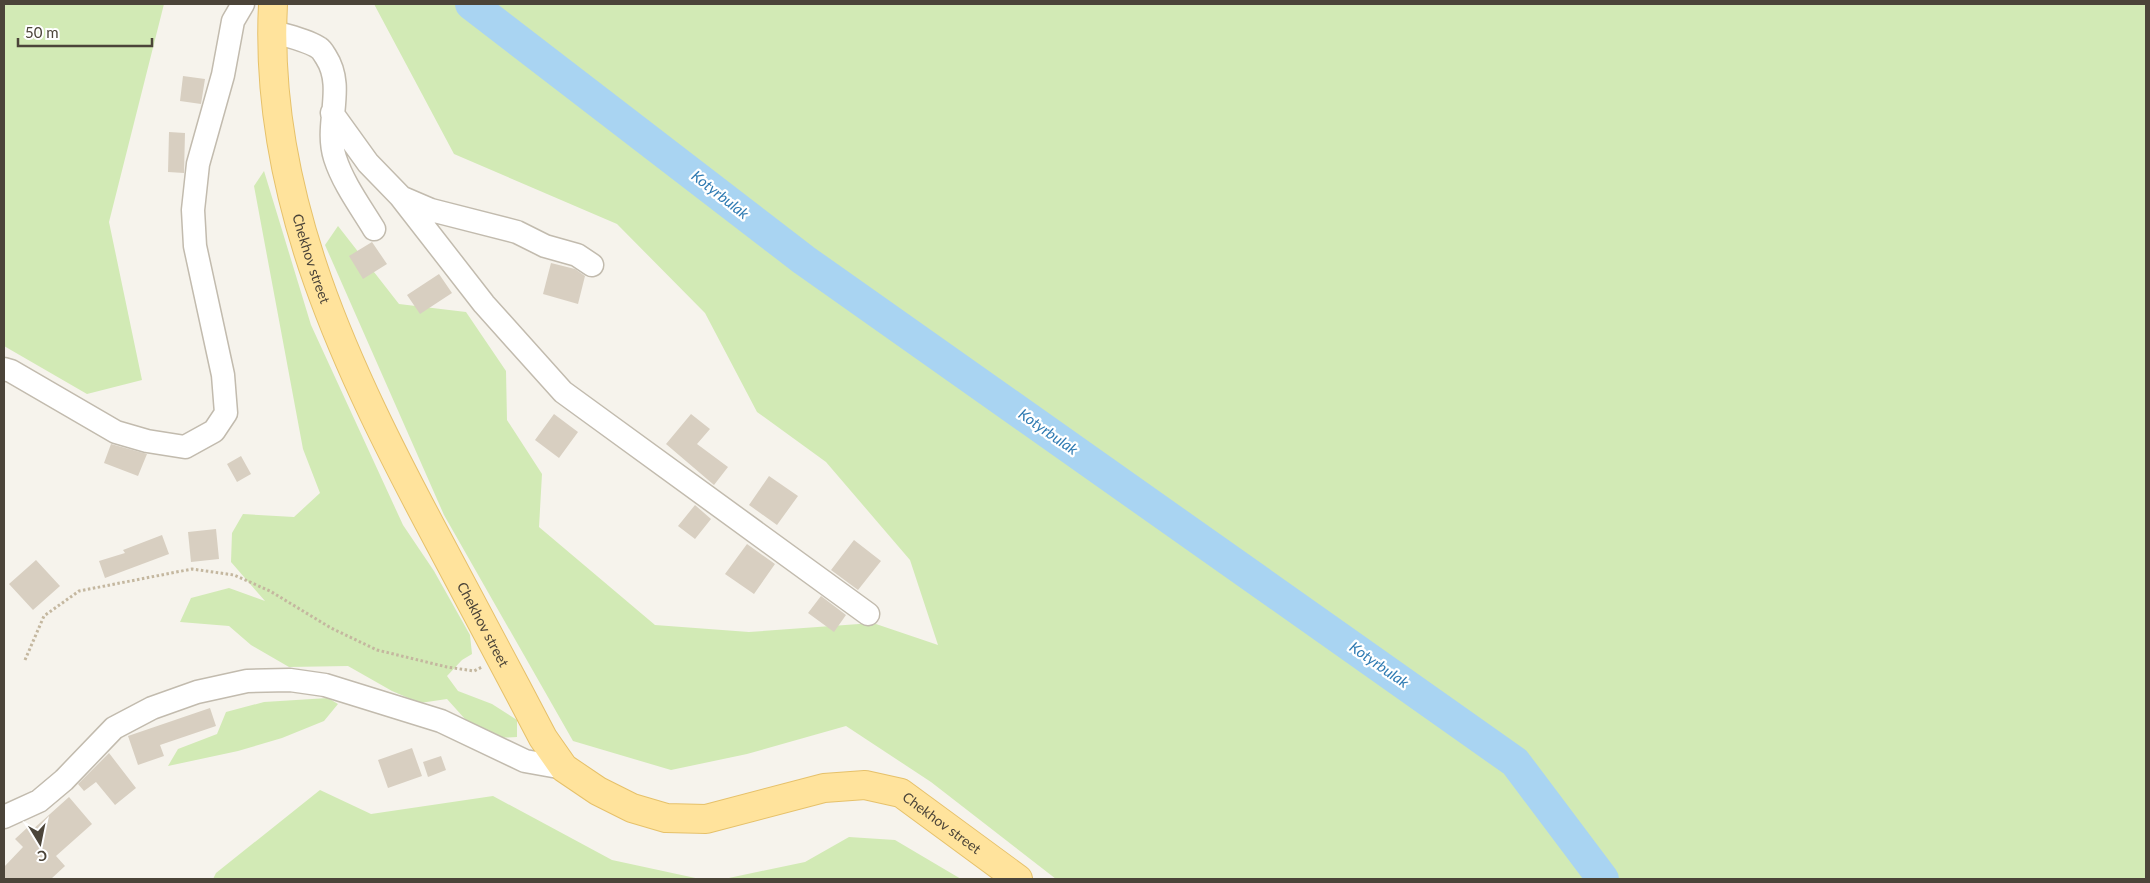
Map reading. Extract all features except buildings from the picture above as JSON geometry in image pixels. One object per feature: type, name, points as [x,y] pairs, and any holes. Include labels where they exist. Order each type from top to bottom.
[{"type":"main road","name":"Chekhov street","points":[[274,4],[272,61],[275,105],[286,171],[311,267],[348,359],[387,444],[544,738],[564,768],[598,791],[632,808],[666,818],[706,819],[824,788],[864,785],[902,793],[1018,879]]},
{"type":"street","points":[[4,369],[11,371],[116,432],[147,441],[185,447],[214,431],[226,413],[224,375],[195,246],[193,210],[198,164],[223,75],[233,21],[244,4]]},
{"type":"street","points":[[272,31],[320,48],[333,68],[336,88],[331,135],[335,158],[347,185],[374,229]]},
{"type":"street","points":[[332,113],[368,163],[400,196],[484,304],[563,392],[868,614]]},
{"type":"street","points":[[400,196],[431,210],[517,232],[545,246],[577,255],[592,264]]},
{"type":"street","points":[[4,817],[39,801],[64,780],[114,728],[152,708],[197,692],[247,681],[290,680],[324,685],[440,721],[526,761],[564,768]]},
{"type":"path","points":[[25,660],[44,616],[79,591],[192,569],[234,575],[270,591],[331,628],[377,650],[447,667],[474,671],[501,659]]},
{"type":"green space","points":[[4,4],[164,4],[109,222],[142,380],[87,394],[4,346]]},
{"type":"green space","points":[[374,4],[2146,4],[2146,879],[1056,879],[931,782],[846,726],[747,754],[671,770],[573,741],[444,515],[325,245],[338,226],[399,304],[466,312],[506,371],[507,420],[542,474],[539,527],[655,625],[749,632],[873,623],[938,645],[910,560],[826,462],[757,412],[705,313],[617,224],[454,154]]},
{"type":"green space","points":[[264,171],[311,325],[403,525],[434,571],[470,635],[472,654],[462,660],[447,676],[458,691],[492,704],[517,720],[517,737],[498,738],[465,719],[447,699],[420,703],[392,691],[348,666],[289,667],[251,645],[229,626],[180,622],[191,598],[229,588],[265,601],[231,562],[232,533],[243,514],[294,517],[320,493],[303,449],[254,186]]},
{"type":"green space","points":[[328,698],[338,704],[324,721],[282,738],[238,751],[168,766],[178,749],[217,734],[226,712],[264,702]]},
{"type":"green space","points":[[320,790],[371,814],[493,796],[612,860],[700,879],[213,879],[216,873]]},
{"type":"green space","points":[[849,837],[895,840],[961,879],[724,879],[805,862]]},
{"type":"waterway","name":"Kotyrbulak","points":[[471,4],[804,260],[1515,762],[1603,879]]}]
